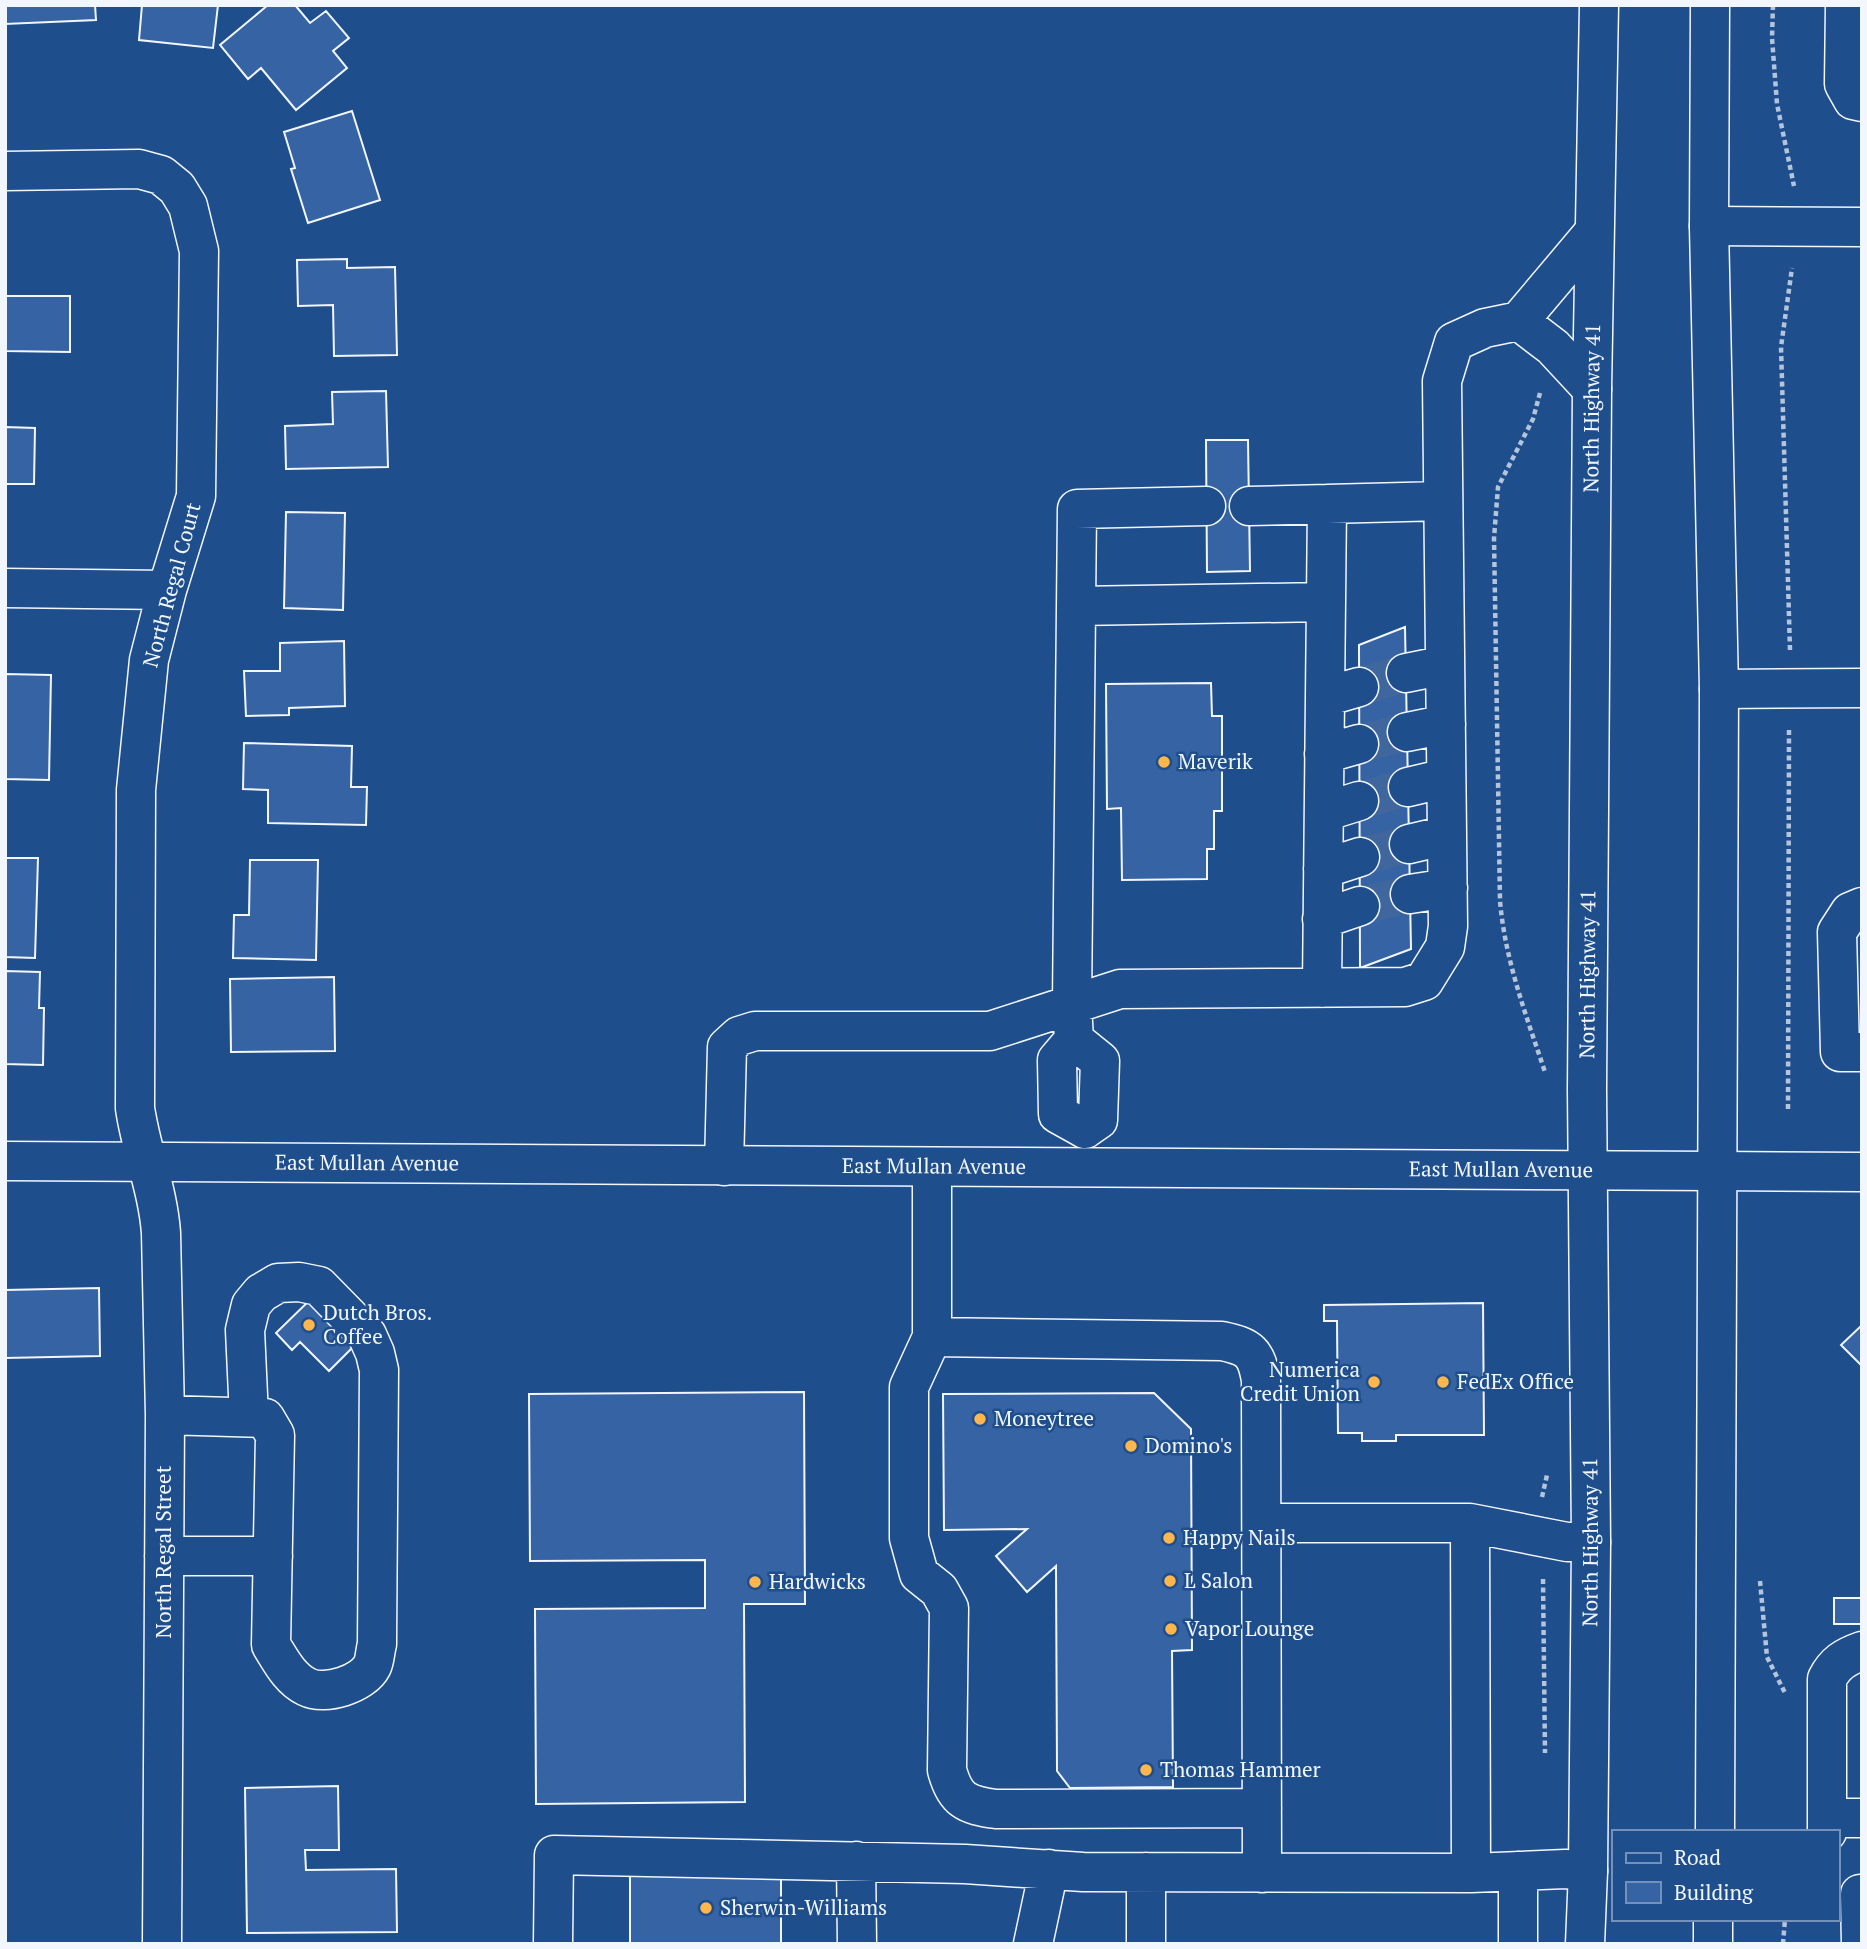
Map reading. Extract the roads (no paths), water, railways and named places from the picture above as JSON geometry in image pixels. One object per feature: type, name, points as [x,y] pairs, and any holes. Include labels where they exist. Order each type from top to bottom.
[{"type":"main road","name":"North Highway 41","points":[[1585,1944],[1591,1542],[1587,1090],[1592,389],[1599,5]]},
{"type":"main road","points":[[1710,5],[1709,226],[1719,689],[1715,1830]]},
{"type":"main road","points":[[1845,5],[1844,84],[1853,100],[1862,102]]},
{"type":"main road","name":"North Regal Court","points":[[5,171],[139,169],[161,175],[177,188],[188,206],[199,251],[196,496],[149,660],[136,790],[133,1083],[139,1138],[146,1162]]},
{"type":"main road","points":[[1709,226],[1862,227]]},
{"type":"main road","points":[[724,1166],[727,1047],[739,1035],[755,1031],[990,1031],[1073,1022],[1120,989],[1405,987],[1424,981],[1436,966],[1445,947],[1448,926],[1442,381],[1454,342],[1485,328],[1519,321],[1594,232]]},
{"type":"main road","points":[[1519,321],[1553,347],[1592,389]]},
{"type":"main road","points":[[1249,506],[1443,501]]},
{"type":"main road","points":[[1322,988],[1323,869],[1342,806],[1342,692],[1326,602],[1327,504]]},
{"type":"main road","points":[[1084,1168],[1084,1129],[1058,1114],[1057,1060],[1073,1022],[1077,509],[1206,506]]},
{"type":"main road","points":[[5,588],[167,590]]},
{"type":"main road","points":[[1076,606],[1326,602]]},
{"type":"main road","points":[[1406,673],[1445,665]]},
{"type":"main road","points":[[1719,689],[1862,688]]},
{"type":"main road","points":[[1407,732],[1446,724]]},
{"type":"main road","points":[[1408,787],[1446,778]]},
{"type":"main road","points":[[1409,844],[1447,835]]},
{"type":"main road","points":[[1323,869],[1360,857]]},
{"type":"main road","points":[[1410,894],[1448,888]]},
{"type":"main road","points":[[1322,919],[1360,906]]},
{"type":"main road","points":[[1851,1052],[1837,932],[1850,912],[1862,906]]},
{"type":"main road","name":"East Mullan Avenue","points":[[5,1161],[1862,1172]]},
{"type":"main road","name":"North Regal Street","points":[[146,1162],[160,1216],[165,1415],[162,1944]]},
{"type":"main road","points":[[932,1167],[932,1337],[909,1387],[909,1538],[919,1574],[939,1590],[949,1608],[947,1770],[952,1787],[962,1800],[976,1807],[996,1810],[1262,1808]]},
{"type":"main road","points":[[165,1415],[265,1418],[275,1435],[271,1645],[289,1673],[309,1688],[337,1689],[357,1681],[371,1668],[377,1644],[379,1370],[367,1335],[319,1286],[299,1282],[278,1283],[261,1293],[251,1305],[245,1330],[249,1417]]},
{"type":"main road","points":[[932,1337],[1222,1341],[1241,1345],[1251,1351],[1258,1362],[1261,1380],[1262,1873]]},
{"type":"main road","points":[[1262,1523],[1470,1523],[1567,1542],[1591,1542]]},
{"type":"main road","points":[[1470,1523],[1471,1873]]},
{"type":"main road","points":[[164,1556],[273,1556]]},
{"type":"main road","points":[[1847,1819],[1827,1679],[1833,1667],[1847,1656],[1862,1651]]},
{"type":"main road","points":[[553,1944],[554,1855],[965,1864],[1083,1872],[1588,1871]]},
{"type":"main road","points":[[856,1861],[857,1944]]},
{"type":"main road","points":[[1033,1944],[1049,1869]]},
{"type":"main road","points":[[1518,1871],[1518,1944]]},
{"type":"main road","points":[[1146,1872],[1146,1944]]},
{"type":"main road","points":[[1853,1893],[1861,1944]]},
{"type":"main road","points":[[1713,1921],[1713,1944]]},
{"type":"tunnel","points":[[1359,687],[1406,673]]},
{"type":"tunnel","points":[[1359,744],[1407,732]]},
{"type":"tunnel","points":[[1359,801],[1408,787]]},
{"type":"tunnel","points":[[1360,857],[1409,844]]},
{"type":"tunnel","points":[[1360,906],[1410,894]]},
{"type":"place","name":"Maverik","points":[[1164,762]]},
{"type":"place","name":"Dutch Bros. Coffee","points":[[309,1325]]},
{"type":"place","name":"Numerica Credit Union","points":[[1374,1382]]},
{"type":"place","name":"FedEx Office","points":[[1443,1382]]},
{"type":"place","name":"Moneytree","points":[[980,1419]]},
{"type":"place","name":"Domino's","points":[[1131,1446]]},
{"type":"place","name":"Happy Nails","points":[[1169,1538]]},
{"type":"place","name":"L Salon","points":[[1170,1581]]},
{"type":"place","name":"Hardwicks","points":[[755,1582]]},
{"type":"place","name":"Vapor Lounge","points":[[1171,1629]]},
{"type":"place","name":"Thomas Hammer","points":[[1146,1770]]},
{"type":"place","name":"Sherwin-Williams","points":[[706,1908]]}]
